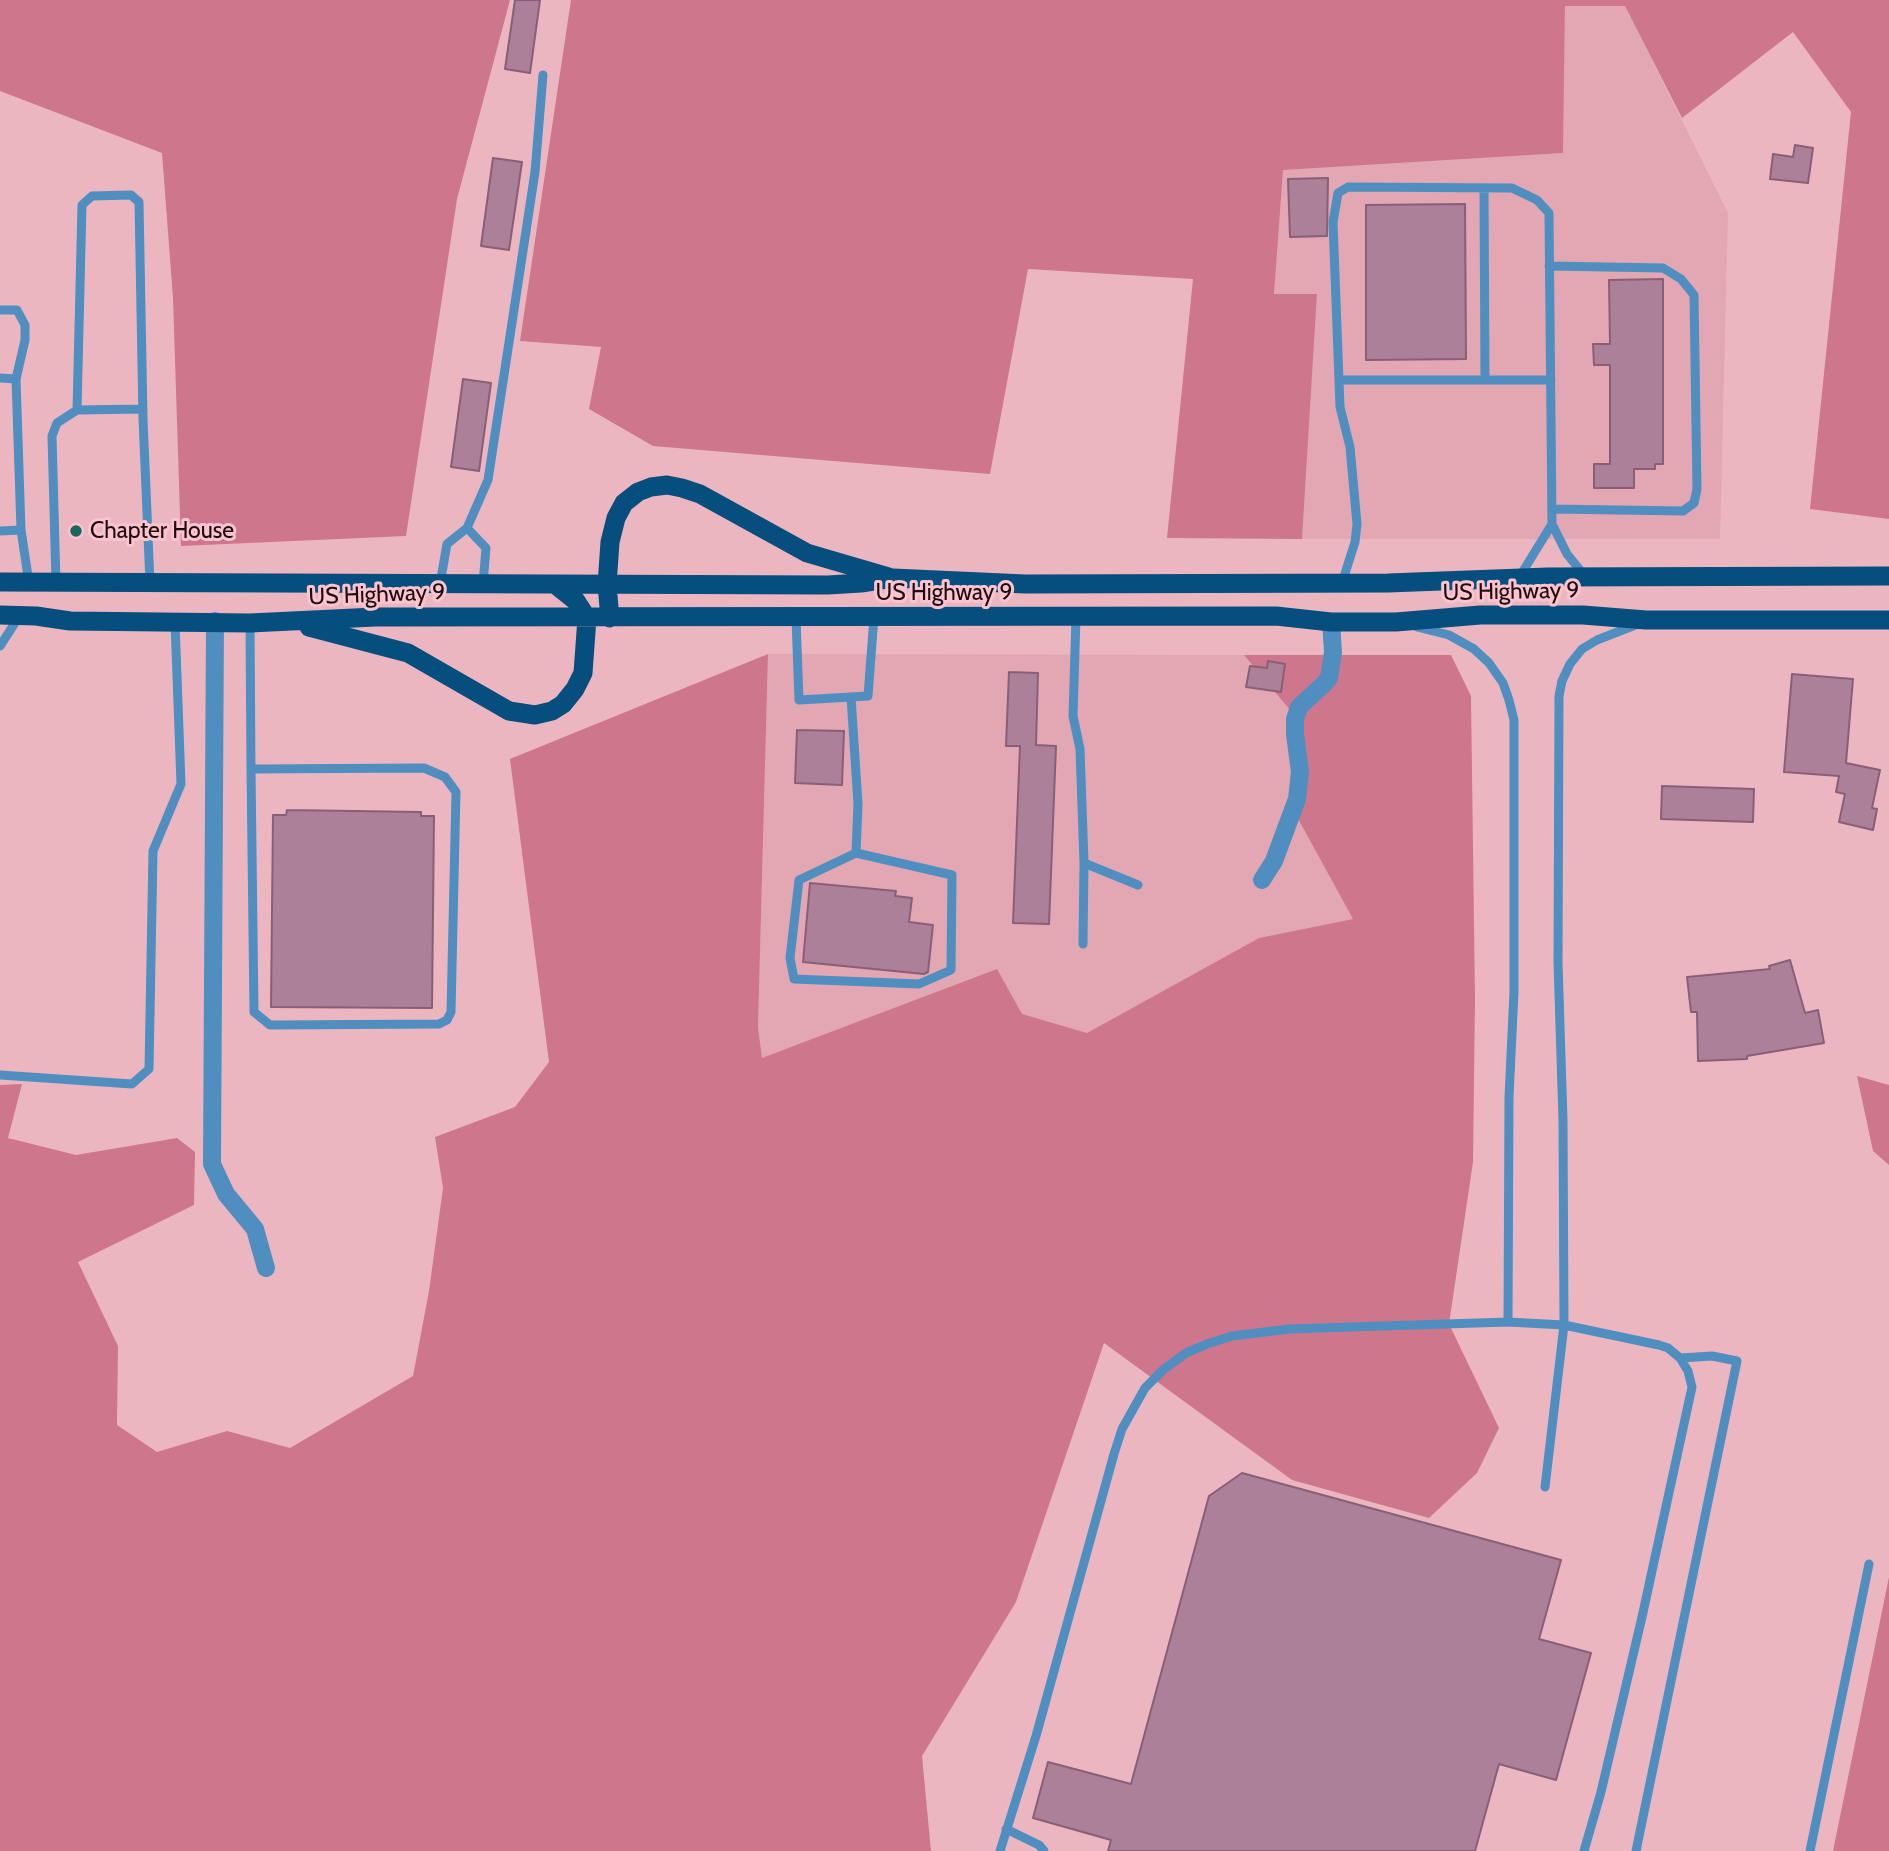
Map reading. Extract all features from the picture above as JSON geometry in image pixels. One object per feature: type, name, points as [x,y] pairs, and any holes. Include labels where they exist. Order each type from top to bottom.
[{"type":"highway","points":[[610,618],[607,584],[610,542],[616,518],[624,503],[638,492],[651,487],[667,485],[682,488],[807,553],[893,578]]},
{"type":"highway","name":"US Highway 9","points":[[0,582],[828,584],[893,578],[1025,584],[1341,583],[1585,577],[1889,576]]},
{"type":"highway","points":[[291,622],[393,647],[426,662],[509,711],[535,715],[552,711],[563,704],[583,673],[587,618],[576,601],[556,585]]},
{"type":"highway","name":"US Highway 9","points":[[10,615],[70,621],[250,623],[376,617],[1276,616],[1331,621],[1396,622],[1438,617],[1583,615],[1646,621],[1889,620]]},
{"type":"street","points":[[215,621],[212,1164],[226,1194],[255,1229],[267,1268]]},
{"type":"street","points":[[1262,880],[1274,861],[1297,799],[1300,772],[1295,719],[1299,707],[1329,678],[1333,652],[1331,621]]},
{"type":"lane","points":[[440,584],[447,544],[467,528],[488,480],[535,172],[543,75]]},
{"type":"lane","points":[[1341,583],[1355,542],[1357,524],[1350,447],[1340,407],[1333,222],[1338,193],[1348,187],[1512,188],[1538,200],[1549,213],[1552,524],[1567,554],[1585,577]]},
{"type":"lane","points":[[1484,188],[1485,380]]},
{"type":"lane","points":[[77,410],[82,205],[92,196],[131,195],[139,202],[150,583]]},
{"type":"lane","points":[[1549,265],[1663,268],[1681,278],[1694,295],[1697,489],[1693,503],[1683,511],[1552,509]]},
{"type":"lane","points":[[0,310],[17,310],[25,325],[25,340],[16,379],[21,530],[29,583]]},
{"type":"lane","points":[[0,378],[16,379]]},
{"type":"lane","points":[[1339,380],[1550,380]]},
{"type":"lane","points":[[56,583],[52,436],[57,423],[77,410],[143,409]]},
{"type":"lane","points":[[1518,578],[1552,524]]},
{"type":"lane","points":[[467,528],[486,548],[483,584]]},
{"type":"lane","points":[[0,531],[21,530]]},
{"type":"lane","points":[[0,646],[10,615]]},
{"type":"lane","points":[[796,618],[799,700],[868,696],[874,617]]},
{"type":"lane","points":[[1076,617],[1073,716],[1080,749],[1084,863],[1083,944]]},
{"type":"lane","points":[[0,1075],[132,1084],[149,1069],[153,852],[181,784],[175,621]]},
{"type":"lane","points":[[1545,1487],[1564,1325],[1563,1120],[1558,962],[1559,696],[1570,664],[1582,649],[1597,640],[1646,621]]},
{"type":"lane","points":[[1396,622],[1449,635],[1474,649],[1489,663],[1503,684],[1514,720],[1514,992],[1509,1097],[1508,1322]]},
{"type":"lane","points":[[250,623],[251,769],[254,1012],[270,1025],[439,1024],[447,1020],[452,1012],[456,792],[445,777],[424,768],[251,769]]},
{"type":"lane","points":[[851,697],[858,804],[856,853]]},
{"type":"lane","points":[[856,853],[952,875],[951,970],[919,984],[794,979],[790,958],[799,880],[856,853]]},
{"type":"lane","points":[[1084,863],[1138,885]]},
{"type":"lane","points":[[1000,1851],[1036,1736],[1122,1429],[1145,1388],[1164,1369],[1186,1353],[1207,1343],[1252,1333],[1289,1329],[1508,1322],[1564,1325],[1668,1348],[1680,1358],[1688,1371],[1692,1387],[1642,1617],[1601,1792],[1584,1851]]},
{"type":"lane","points":[[1636,1851],[1737,1361],[1712,1356],[1680,1358]]},
{"type":"lane","points":[[1810,1851],[1869,1564]]},
{"type":"lane","points":[[1006,1829],[1039,1845],[1044,1851]]},
{"type":"shaded area","points":[[0,0],[510,0],[457,199],[406,536],[181,546],[173,298],[162,153],[0,91]]},
{"type":"shaded area","points":[[571,0],[1889,0],[1889,519],[1810,509],[1851,112],[1793,32],[1682,118],[1625,6],[1565,6],[1563,153],[1283,170],[1274,294],[1317,294],[1302,539],[1167,538],[1193,279],[1028,269],[990,474],[653,446],[589,409],[601,347],[520,341]]},
{"type":"shaded area","points":[[1565,6],[1625,6],[1728,213],[1720,539],[1302,539],[1317,294],[1274,294],[1282,170],[1563,153]]},
{"type":"shaded area","points":[[768,654],[1244,655],[1295,716],[1291,806],[1353,919],[1259,938],[1087,1033],[1022,1014],[762,1058],[758,1027]]},
{"type":"shaded area","points":[[768,654],[758,1027],[762,1058],[997,969],[1022,1014],[1087,1033],[1259,938],[1353,919],[1291,806],[1295,716],[1244,655],[1451,655],[1471,696],[1475,999],[1473,1162],[1449,1324],[1499,1428],[1477,1473],[1429,1518],[1292,1480],[1104,1343],[1016,1602],[922,1756],[931,1851],[0,1851],[0,1085],[22,1084],[8,1138],[76,1155],[177,1138],[195,1152],[194,1205],[78,1262],[118,1346],[117,1425],[157,1452],[227,1431],[290,1448],[413,1376],[429,1291],[443,1188],[435,1137],[515,1107],[549,1062],[510,759]]},
{"type":"shaded area","points":[[1857,1076],[1889,1085],[1889,1165],[1873,1151]]},
{"type":"shaded area","points":[[1889,1577],[1889,1851],[1833,1851]]},
{"type":"building","points":[[515,0],[540,0],[530,73],[505,69]]},
{"type":"building","points":[[1795,145],[1813,148],[1808,183],[1770,179],[1773,154],[1793,157]]},
{"type":"building","points":[[493,158],[522,162],[509,250],[481,246]]},
{"type":"building","points":[[1328,178],[1327,236],[1290,237],[1288,179]]},
{"type":"building","points":[[1465,204],[1466,359],[1366,360],[1366,205]]},
{"type":"building","points":[[1663,279],[1663,464],[1655,464],[1655,469],[1634,469],[1634,488],[1594,488],[1594,464],[1610,464],[1610,365],[1594,365],[1593,344],[1610,344],[1609,280]]},
{"type":"building","points":[[463,379],[491,383],[479,471],[451,467]]},
{"type":"building","points":[[1268,661],[1285,664],[1281,692],[1246,687],[1250,666],[1267,668]]},
{"type":"building","points":[[1009,672],[1038,673],[1036,745],[1056,746],[1049,924],[1013,923],[1020,746],[1006,746]]},
{"type":"building","points":[[1792,674],[1853,679],[1846,763],[1880,770],[1872,808],[1877,809],[1873,830],[1839,822],[1845,794],[1836,792],[1839,776],[1784,772]]},
{"type":"building","points":[[797,730],[844,731],[842,785],[795,783]]},
{"type":"building","points":[[1662,786],[1754,789],[1753,822],[1661,819]]},
{"type":"building","points":[[287,810],[421,812],[421,816],[434,816],[432,1008],[271,1007],[273,815],[286,815]]},
{"type":"building","points":[[810,883],[896,891],[895,896],[912,898],[909,922],[933,925],[928,972],[924,974],[803,962]]},
{"type":"building","points":[[1790,960],[1805,1013],[1818,1010],[1824,1043],[1747,1056],[1747,1059],[1698,1061],[1697,1012],[1691,1012],[1687,977],[1770,969],[1769,966]]},
{"type":"building","points":[[1242,1473],[1561,1560],[1539,1639],[1591,1653],[1556,1780],[1499,1764],[1475,1851],[1108,1851],[1111,1840],[1033,1818],[1048,1762],[1131,1784],[1209,1496]]},
{"type":"place","name":"Chapter House","points":[[76,531]]}]
